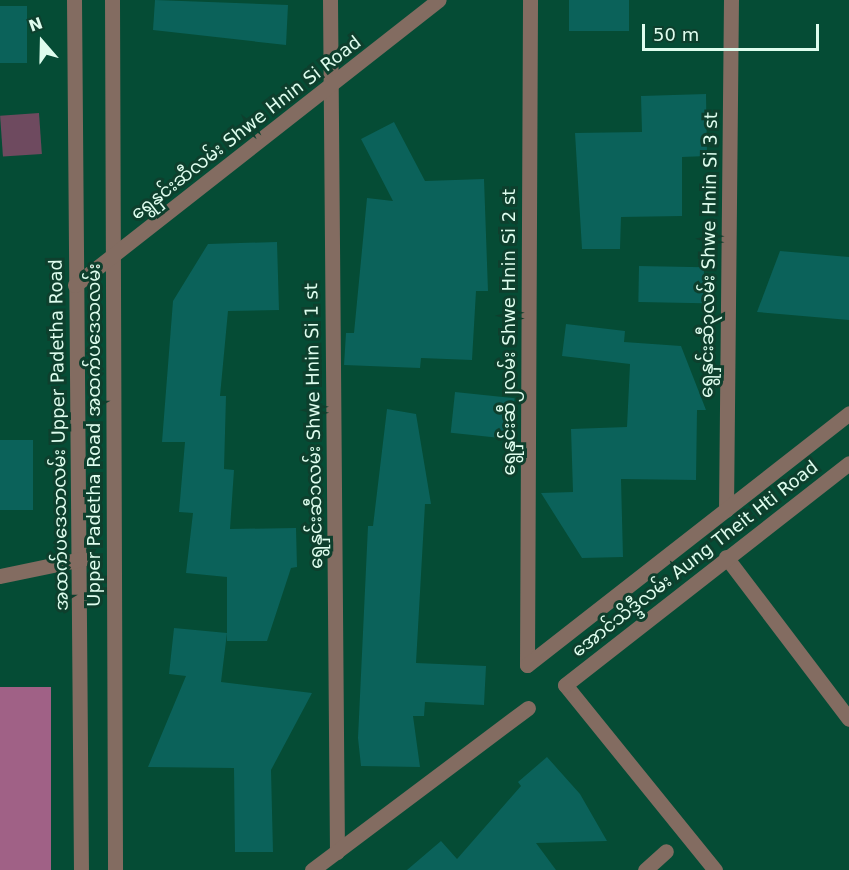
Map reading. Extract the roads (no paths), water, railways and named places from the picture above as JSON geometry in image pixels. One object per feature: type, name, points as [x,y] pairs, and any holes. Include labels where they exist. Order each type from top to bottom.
[{"type":"street","name":"အထက်ပဒေသာလမ်း Upper Padetha Road","points":[[74,0],[75,285],[82,559],[81,870]]},
{"type":"street","name":"Upper Padetha Road အထက်ပဒေသလမ်း","points":[[112,0],[115,870]]},
{"type":"street","name":"ရွေနှင်းဆီ၁လမ်း Shwe Hnin Si 1 st","points":[[330,0],[337,852]]},
{"type":"street","name":"ရွေနှင်းဆီလမ်း Shwe Hnin Si Road","points":[[75,285],[330,89],[439,0]]},
{"type":"street","name":"ရွေနှင်းဆီ၂လမ်း Shwe Hnin Si 2 st","points":[[530,0],[527,665],[726,510]]},
{"type":"street","name":"ရွေနှင်းဆီ၃လမ်း Shwe Hnin Si 3 st","points":[[726,510],[731,0]]},
{"type":"street","points":[[726,510],[849,413]]},
{"type":"street","name":"အောင်သိဒ္ဒီလမ်း Aung Theit Hti Road","points":[[715,870],[565,685],[849,463]]},
{"type":"street","points":[[726,557],[849,719]]},
{"type":"street","points":[[0,576],[82,559]]},
{"type":"street","points":[[312,870],[528,708]]},
{"type":"street","points":[[645,870],[666,851]]}]
